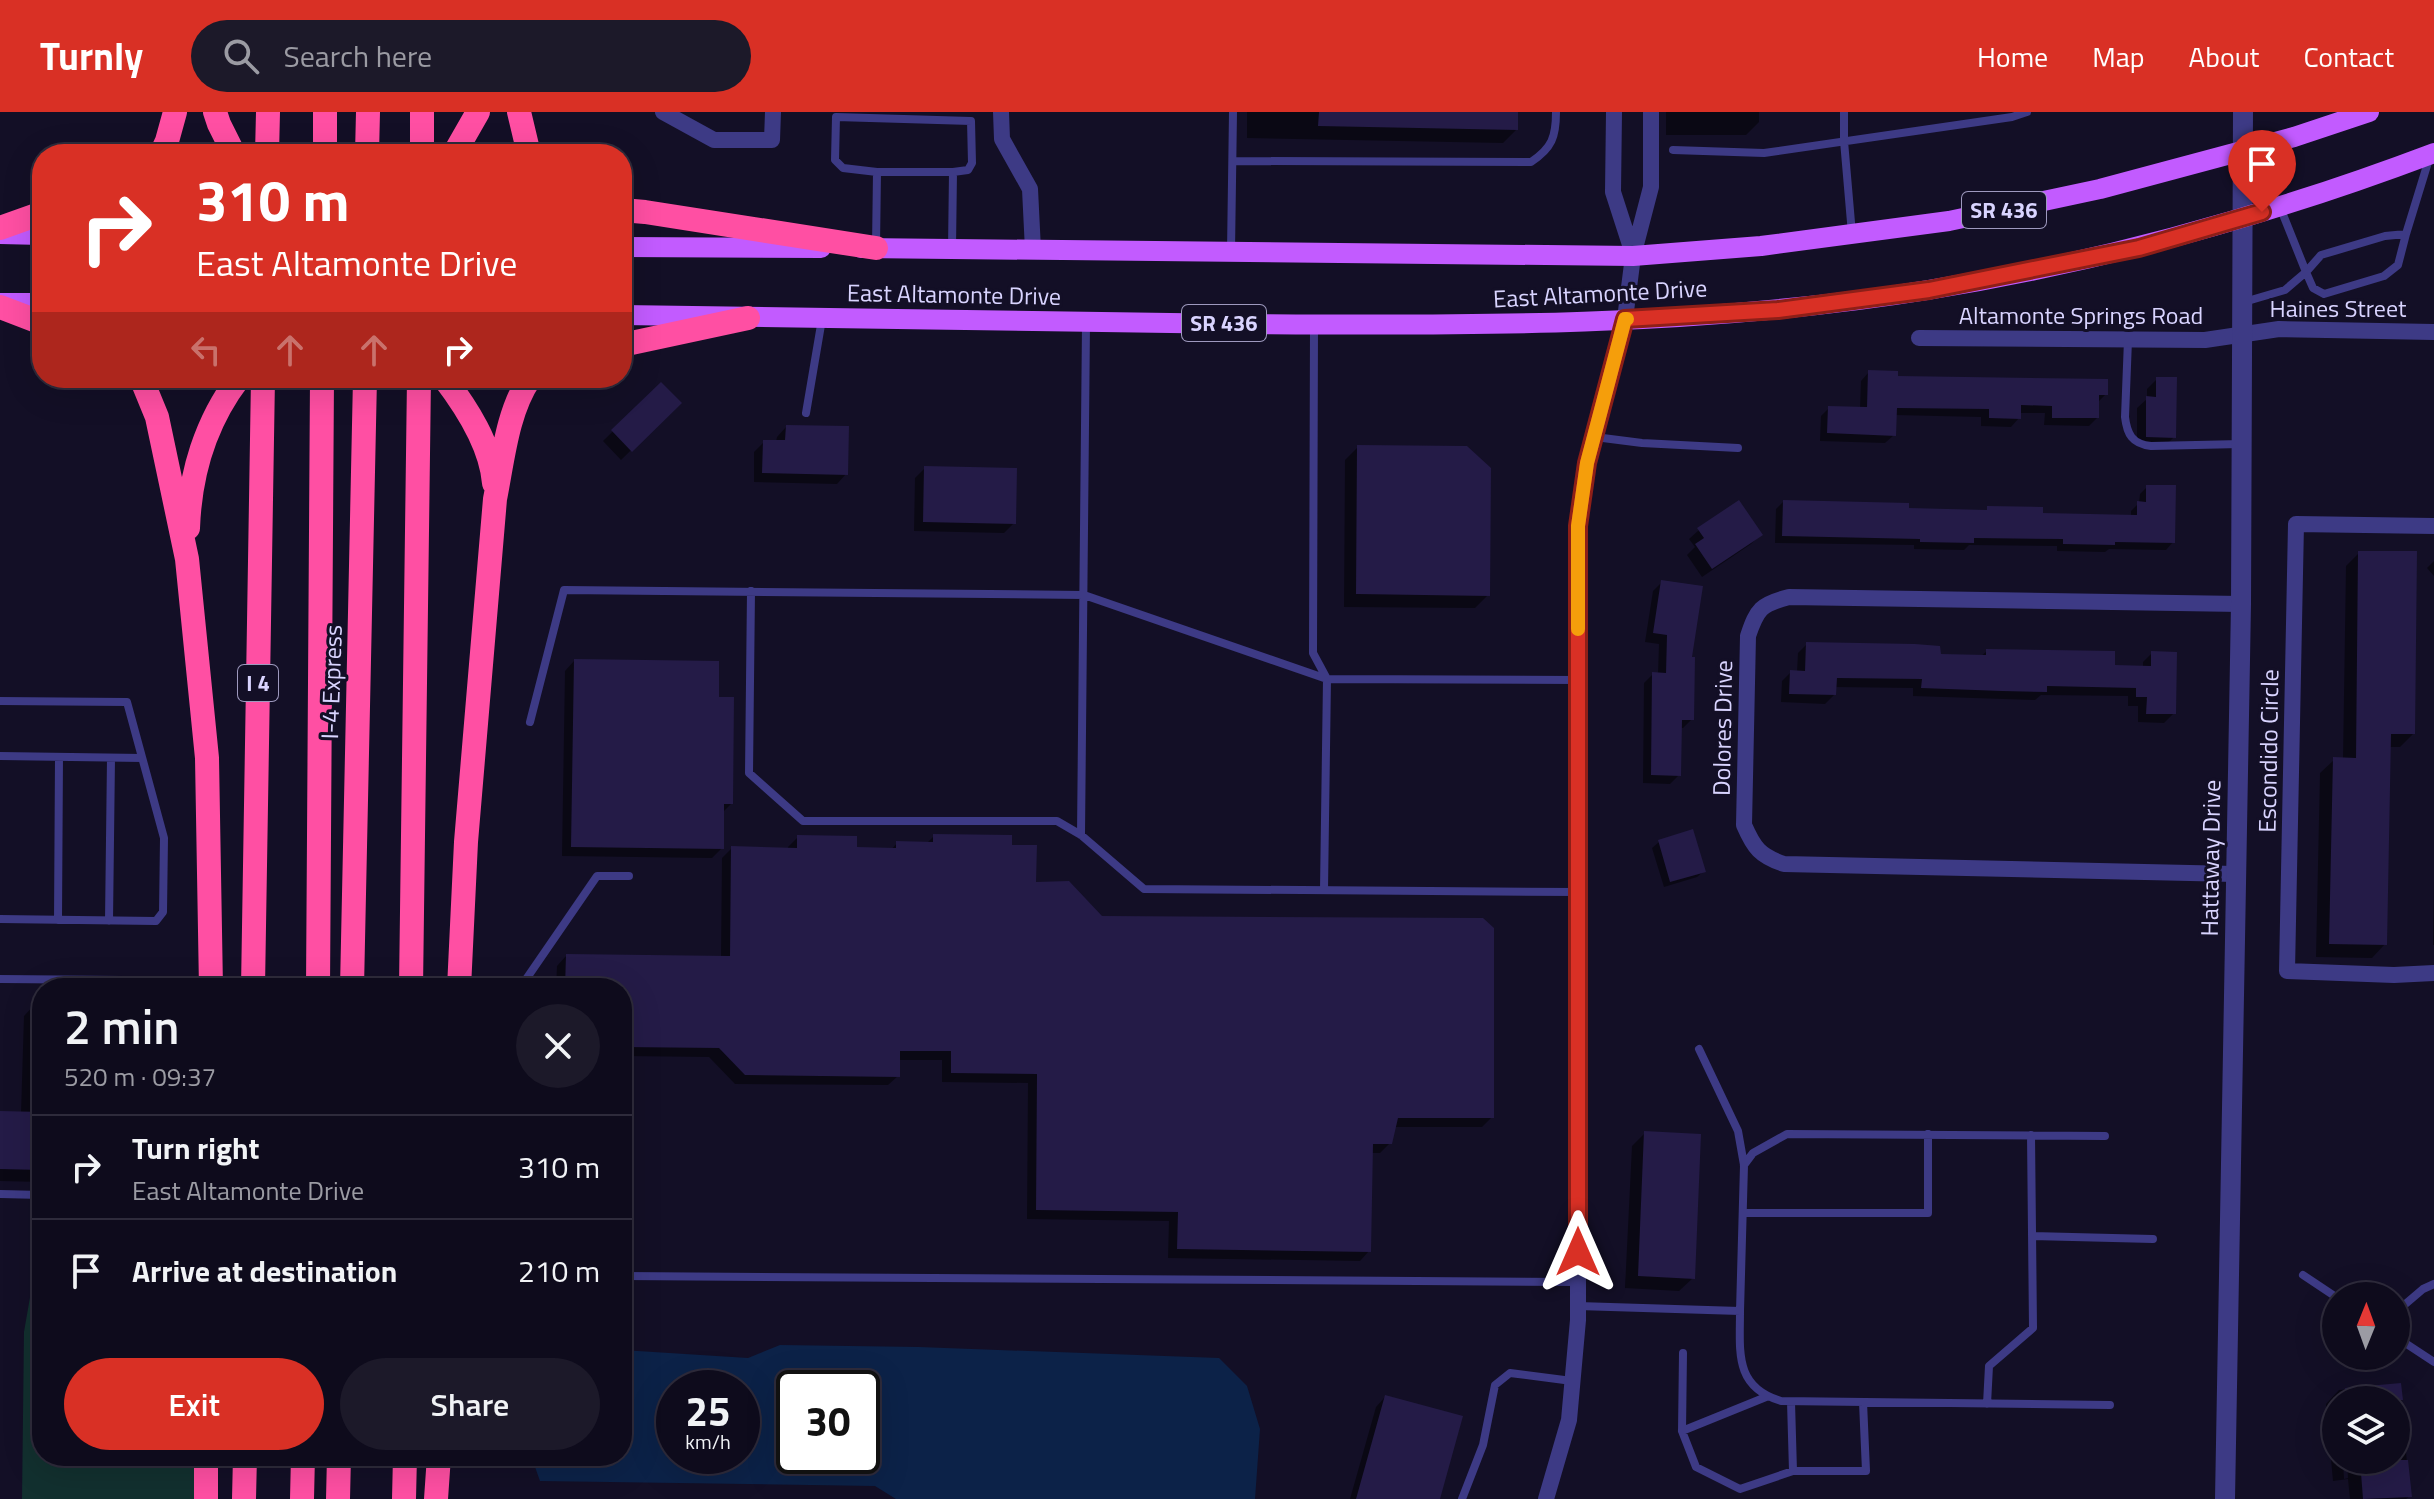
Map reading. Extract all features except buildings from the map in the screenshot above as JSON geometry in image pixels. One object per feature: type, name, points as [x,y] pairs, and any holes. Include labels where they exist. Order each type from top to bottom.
[{"type":"highway","points":[[166,144],[175,112]]},
{"type":"highway","points":[[215,112],[229,144]]},
{"type":"highway","points":[[267,144],[268,112]]},
{"type":"highway","points":[[325,112],[325,144]]},
{"type":"highway","points":[[367,144],[368,112]]},
{"type":"highway","points":[[422,112],[422,144]]},
{"type":"highway","points":[[460,144],[478,112]]},
{"type":"highway","points":[[519,112],[527,144]]},
{"type":"highway","points":[[632,211],[876,248]]},
{"type":"highway","points":[[0,231],[32,217]]},
{"type":"highway","points":[[0,305],[32,319]]},
{"type":"highway","points":[[632,343],[748,318]]},
{"type":"highway","points":[[145,388],[157,417],[187,559],[207,758],[211,978]]},
{"type":"highway","points":[[187,559],[189,510],[200,452],[219,408],[232,388]]},
{"type":"highway","name":"I 4","points":[[253,978],[263,388]]},
{"type":"highway","name":"I-4 Express","points":[[318,978],[322,388]]},
{"type":"highway","name":"I-4 Express","points":[[352,978],[365,388]]},
{"type":"highway","points":[[411,978],[419,388]]},
{"type":"highway","points":[[451,388],[479,432],[493,470],[495,499]]},
{"type":"highway","points":[[459,978],[466,842],[495,499],[514,414],[524,388]]},
{"type":"highway","points":[[206,1466],[206,1499]]},
{"type":"highway","points":[[244,1499],[245,1466]]},
{"type":"highway","points":[[302,1499],[303,1466]]},
{"type":"highway","points":[[338,1499],[339,1466]]},
{"type":"highway","points":[[404,1499],[405,1466]]},
{"type":"highway","points":[[436,1499],[438,1466]]},
{"type":"main road","name":"East Altamonte Drive","points":[[876,248],[1633,256],[1761,246],[1949,221],[2100,189],[2242,151],[2369,112]]},
{"type":"main road","name":"East Altamonte Drive","points":[[748,318],[1438,326],[1778,310],[1929,290],[2139,248],[2280,207],[2432,154]]},
{"type":"main road","points":[[0,231],[32,234]]},
{"type":"main road","name":"SR 436","points":[[632,247],[876,248]]},
{"type":"main road","points":[[0,305],[32,303]]},
{"type":"main road","name":"SR 436","points":[[632,315],[748,318]]},
{"type":"street","points":[[663,112],[714,140],[772,140],[773,112]]},
{"type":"street","points":[[1001,112],[1002,139],[1030,189],[1033,250]]},
{"type":"street","points":[[1614,112],[1613,192],[1633,256]]},
{"type":"street","points":[[1546,1499],[1569,1420],[1578,1306],[1578,526],[1587,463],[1625,319],[1633,256],[1651,187],[1651,112]]},
{"type":"street","name":"Hattaway Drive","points":[[2225,1499],[2241,604],[2243,112]]},
{"type":"street","name":"Haines Street","points":[[2243,334],[2279,329],[2434,332]]},
{"type":"street","name":"Altamonte Springs Road","points":[[1919,338],[2210,340],[2243,334]]},
{"type":"street","name":"Escondido Circle","points":[[2434,526],[2296,524],[2287,971],[2394,975],[2434,973]]},
{"type":"street","name":"Dolores Drive","points":[[2235,874],[1784,864],[1765,857],[1752,843],[1744,825],[1748,636],[1754,617],[1768,602],[1789,597],[2241,604]]},
{"type":"lane","points":[[1231,252],[1233,112]]},
{"type":"lane","points":[[1233,161],[1531,162],[1546,152],[1556,130],[1556,112]]},
{"type":"lane","points":[[1844,112],[1852,234]]},
{"type":"lane","points":[[1673,150],[1764,153],[2012,117],[2027,112]]},
{"type":"lane","points":[[836,117],[971,121],[972,163],[968,170],[953,172],[877,172],[843,168],[835,160],[836,117]]},
{"type":"lane","points":[[2280,207],[2313,288],[2324,294],[2384,276],[2398,265],[2432,154]]},
{"type":"lane","points":[[876,248],[877,172]]},
{"type":"lane","points":[[952,249],[953,172]]},
{"type":"lane","points":[[2243,302],[2285,290],[2321,255],[2385,236],[2406,234]]},
{"type":"lane","points":[[806,413],[823,319]]},
{"type":"lane","points":[[1081,835],[1086,322]]},
{"type":"lane","points":[[1314,324],[1313,653],[1327,679],[1324,890]]},
{"type":"lane","points":[[2128,340],[2125,417],[2131,438],[2151,446],[2242,444]]},
{"type":"lane","points":[[1594,436],[1642,443],[1738,448]]},
{"type":"lane","points":[[530,722],[564,590],[1084,595],[1327,679],[1578,680]]},
{"type":"lane","points":[[751,591],[749,773],[803,821],[1057,821],[1081,835],[1144,889],[1578,892]]},
{"type":"lane","points":[[0,701],[127,702],[164,838],[163,912],[156,921],[0,919]]},
{"type":"lane","points":[[0,756],[142,758]]},
{"type":"lane","points":[[58,920],[59,757]]},
{"type":"lane","points":[[109,921],[111,758]]},
{"type":"lane","points":[[527,978],[597,876],[629,876]]},
{"type":"lane","points":[[0,979],[32,979]]},
{"type":"lane","points":[[1699,1049],[1738,1131],[1744,1165],[1740,1360],[1752,1386],[1766,1397],[1791,1402],[2110,1405]]},
{"type":"lane","points":[[1744,1165],[1753,1153],[1787,1134],[2105,1136]]},
{"type":"lane","points":[[1743,1213],[1928,1213],[1928,1134]]},
{"type":"lane","points":[[1987,1404],[1989,1366],[2033,1328],[2031,1135]]},
{"type":"lane","points":[[0,1194],[32,1195]]},
{"type":"lane","points":[[2032,1236],[2153,1239]]},
{"type":"lane","points":[[2303,1275],[2322,1288]]},
{"type":"lane","points":[[632,1276],[1578,1282]]},
{"type":"lane","points":[[2410,1300],[2434,1284]]},
{"type":"lane","points":[[1578,1306],[1740,1311]]},
{"type":"lane","points":[[2410,1346],[2434,1362]]},
{"type":"lane","points":[[1683,1353],[1682,1431],[1696,1467],[1740,1489],[1793,1471],[1866,1471],[1863,1402]]},
{"type":"lane","points":[[1462,1499],[1483,1445],[1495,1385],[1510,1373],[1572,1381]]},
{"type":"lane","points":[[1682,1431],[1766,1397]]},
{"type":"lane","points":[[1791,1402],[1793,1471]]},
{"type":"green space","points":[[32,1286],[32,1466],[197,1466],[196,1499],[22,1499],[24,1332]]},
{"type":"water","points":[[780,1345],[1219,1358],[1247,1386],[1260,1429],[1255,1499],[896,1499],[875,1486],[540,1481],[535,1466],[632,1466],[632,1351],[748,1358]]},
{"type":"slow traffic","points":[[1578,629],[1578,526],[1587,463],[1627,319]]},
{"type":"route","points":[[1578,1252],[1578,526],[1587,463],[1625,319],[1778,310],[1929,290],[2139,248],[2262,212]]}]
